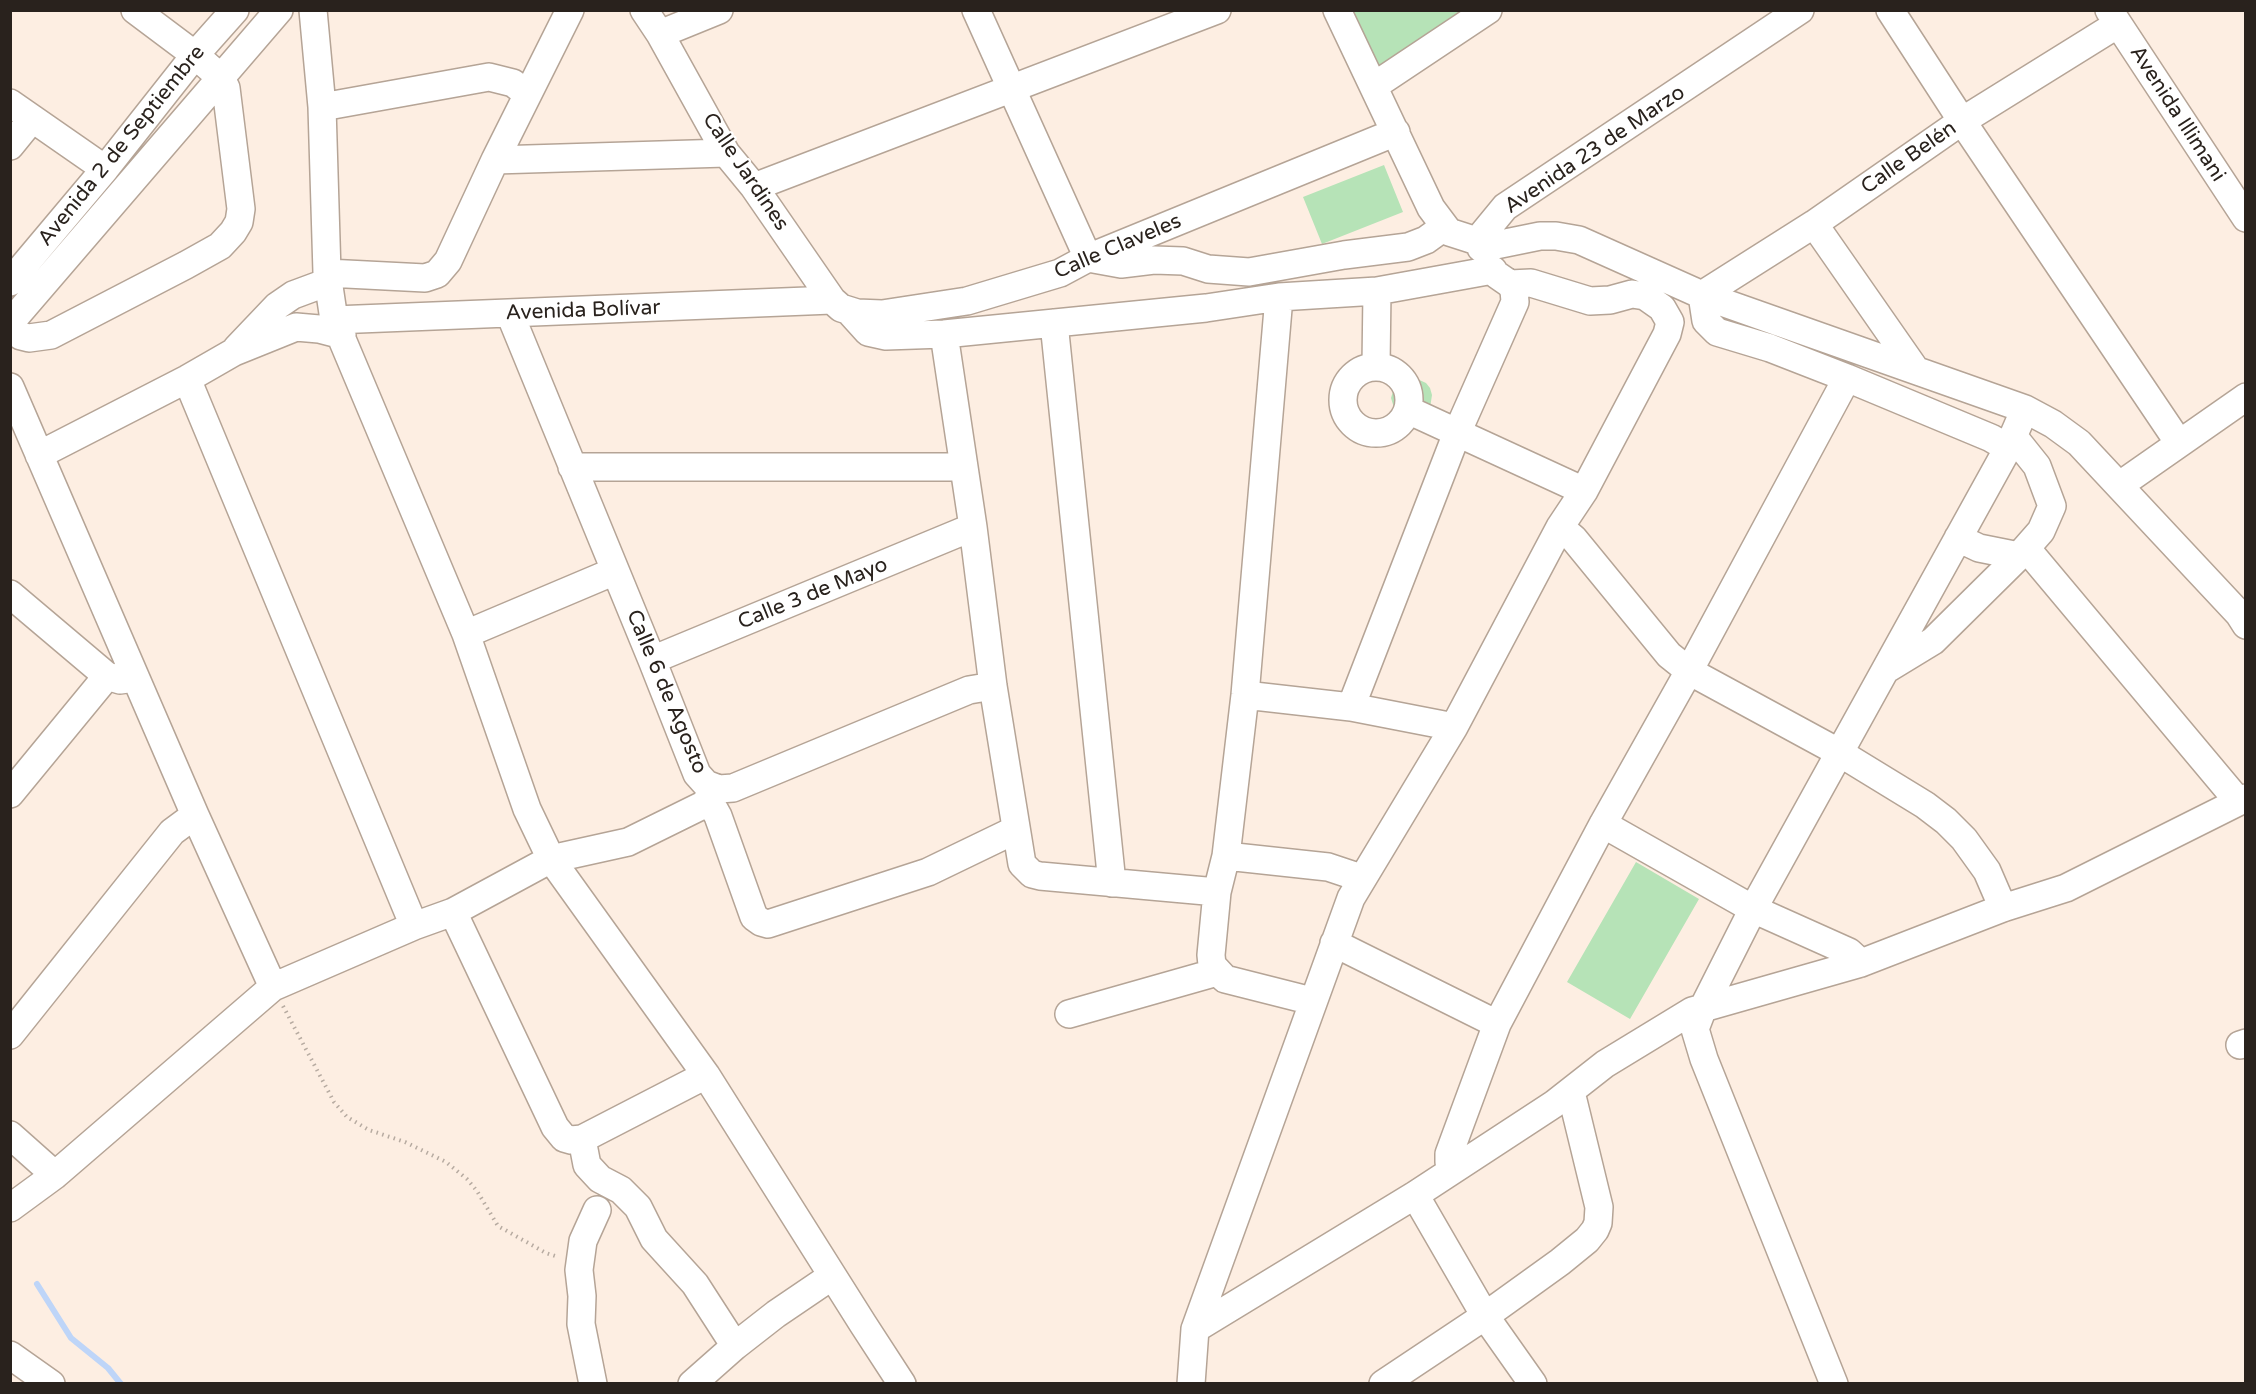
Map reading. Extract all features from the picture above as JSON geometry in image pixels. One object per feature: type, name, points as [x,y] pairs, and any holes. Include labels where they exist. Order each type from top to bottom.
[{"type":"street","points":[[10,328],[29,339],[51,335],[220,246],[234,232],[239,222],[240,209],[228,98],[220,77],[195,55],[135,10]]},
{"type":"street","name":"Avenida 2 de Septiembre","points":[[10,282],[105,169],[195,55],[236,10]]},
{"type":"street","points":[[10,323],[279,10]]},
{"type":"street","points":[[313,10],[322,107],[328,277],[338,327],[466,634],[527,809],[551,859],[706,1075],[902,1383]]},
{"type":"street","points":[[39,455],[187,379],[234,352],[277,306],[328,277],[425,278],[437,274],[448,261],[527,94],[570,10]]},
{"type":"street","name":"Calle Jardines","points":[[644,10],[660,34],[726,153],[840,306],[868,332],[886,336],[944,334],[1206,308],[1279,297],[1377,291],[1490,261]]},
{"type":"street","points":[[660,34],[719,10]]},
{"type":"street","points":[[976,10],[1088,258],[1121,264],[1154,260],[1183,261],[1208,270],[1249,272],[1344,255],[1408,247],[1426,240],[1444,227]]},
{"type":"street","points":[[754,188],[1217,10]]},
{"type":"street","points":[[1191,1383],[1195,1329],[1350,898],[1454,727],[1560,527],[1584,490],[1668,334],[1670,322],[1662,308],[1645,296],[1632,294],[1610,300],[1590,301],[1531,283],[1490,261],[1449,232],[1431,208],[1337,10]]},
{"type":"street","points":[[1374,86],[1488,10]]},
{"type":"street","name":"Avenida 23 de Marzo","points":[[1490,261],[1505,207],[1800,10]]},
{"type":"street","points":[[1890,10],[2179,443]]},
{"type":"street","name":"Calle Belén","points":[[1702,295],[1814,224],[2113,17]]},
{"type":"street","name":"Avenida Illimani","points":[[2113,17],[2246,218]]},
{"type":"street","points":[[322,107],[489,77],[513,83],[527,94]]},
{"type":"street","points":[[10,104],[105,169]]},
{"type":"street","points":[[10,146],[32,119]]},
{"type":"street","name":"Calle Claveles","points":[[840,306],[857,313],[882,314],[967,301],[1060,273],[1088,258],[1396,132]]},
{"type":"street","points":[[495,160],[726,153]]},
{"type":"street","points":[[1814,224],[1914,369]]},
{"type":"street","points":[[1490,261],[1540,236],[1568,237],[1579,240],[1702,295],[2025,409],[2053,424],[2079,443],[2243,616]]},
{"type":"street","points":[[1351,707],[1457,433],[1515,302],[1514,290],[1490,261]]},
{"type":"street","points":[[1206,308],[1208,270]]},
{"type":"street","points":[[1376,366],[1377,291]]},
{"type":"street","points":[[1702,295],[1706,321],[1717,332],[1770,348],[1991,438],[2011,442],[2037,466],[2052,506],[2041,531],[2023,552],[1933,641],[1886,669]]},
{"type":"street","points":[[1279,297],[1245,695],[1226,855],[1216,892],[1211,955],[1212,965],[1225,979],[1312,1001]]},
{"type":"street","name":"Avenida Bolívar","points":[[234,352],[296,327],[319,329],[412,315],[840,306]]},
{"type":"street","name":"Calle 6 de Agosto","points":[[510,314],[697,774],[706,784],[709,794],[733,788],[969,690],[993,686]]},
{"type":"street","points":[[1054,323],[1112,883]]},
{"type":"street","points":[[944,334],[973,527],[993,686],[1022,864],[1032,874],[1216,892]]},
{"type":"street","points":[[1376,366],[1395,373],[1403,380],[1407,390],[1408,410],[1395,427],[1385,432],[1374,433],[1362,430],[1353,424],[1342,404],[1347,382],[1365,368],[1376,366]]},
{"type":"street","points":[[1452,1170],[1449,1154],[1497,1024],[1603,824],[1689,672],[1847,378]]},
{"type":"street","points":[[187,379],[414,926]]},
{"type":"street","points":[[10,387],[195,815],[273,987]]},
{"type":"street","points":[[2120,485],[2246,397]]},
{"type":"street","points":[[1834,1383],[1704,1059],[1695,1029],[1702,1008],[1753,909],[2011,442],[2025,409]]},
{"type":"street","points":[[1408,410],[1584,490]]},
{"type":"street","points":[[572,467],[964,467]]},
{"type":"street","name":"Calle 3 de Mayo","points":[[652,660],[973,527]]},
{"type":"street","points":[[1560,527],[1574,539],[1669,655],[1689,672],[1840,753],[1925,805],[1946,821],[1964,839],[1987,871],[2004,908]]},
{"type":"street","points":[[1195,1329],[1415,1195],[1571,1092],[1605,1064],[1692,1011],[1861,963],[2004,908],[2066,888],[2242,800],[2023,552],[1979,548],[1958,538]]},
{"type":"street","points":[[466,634],[615,571]]},
{"type":"street","points":[[10,594],[107,676],[120,680],[135,678]]},
{"type":"street","points":[[10,795],[107,676]]},
{"type":"street","points":[[1245,695],[1351,707],[1454,727]]},
{"type":"street","points":[[709,794],[754,917],[768,924],[928,872],[1015,830]]},
{"type":"street","points":[[10,1208],[55,1175],[273,987],[414,926],[453,912],[551,859],[628,842],[698,807],[709,794]]},
{"type":"street","points":[[10,1035],[172,832],[195,815]]},
{"type":"street","points":[[1603,824],[1753,909],[1849,952],[1861,963]]},
{"type":"street","points":[[1226,855],[1328,867],[1361,878]]},
{"type":"street","points":[[453,912],[559,1133],[571,1140],[582,1139],[706,1075]]},
{"type":"street","points":[[1334,943],[1497,1024]]},
{"type":"street","points":[[1070,1014],[1217,972]]},
{"type":"street","points":[[1383,1383],[1485,1316],[1560,1262],[1587,1240],[1595,1230],[1599,1207],[1571,1092]]},
{"type":"street","points":[[10,1135],[55,1175]]},
{"type":"street","points":[[582,1139],[587,1165],[600,1179],[621,1191],[638,1207],[654,1239],[695,1284],[735,1346]]},
{"type":"street","points":[[1415,1195],[1485,1316],[1533,1383]]},
{"type":"street","points":[[593,1383],[580,1324],[582,1296],[579,1270],[580,1257],[589,1225],[597,1210]]},
{"type":"street","points":[[692,1383],[735,1346],[832,1276]]},
{"type":"street","points":[[10,1355],[51,1383]]},
{"type":"path","points":[[273,987],[334,1102],[347,1117],[369,1130],[415,1147],[457,1169],[477,1191],[498,1226],[546,1253],[559,1257],[580,1257]]},
{"type":"green space","points":[[1353,11],[1469,11],[1380,68]]},
{"type":"green space","points":[[1384,165],[1403,212],[1322,244],[1303,197]]},
{"type":"green space","points":[[1413,377],[1426,383],[1430,388],[1432,395],[1430,408],[1395,411],[1391,398],[1395,385],[1406,378]]},
{"type":"green space","points":[[1636,862],[1699,899],[1630,1019],[1567,982]]},
{"type":"waterway","points":[[37,1284],[71,1338],[108,1368],[121,1384]]}]
